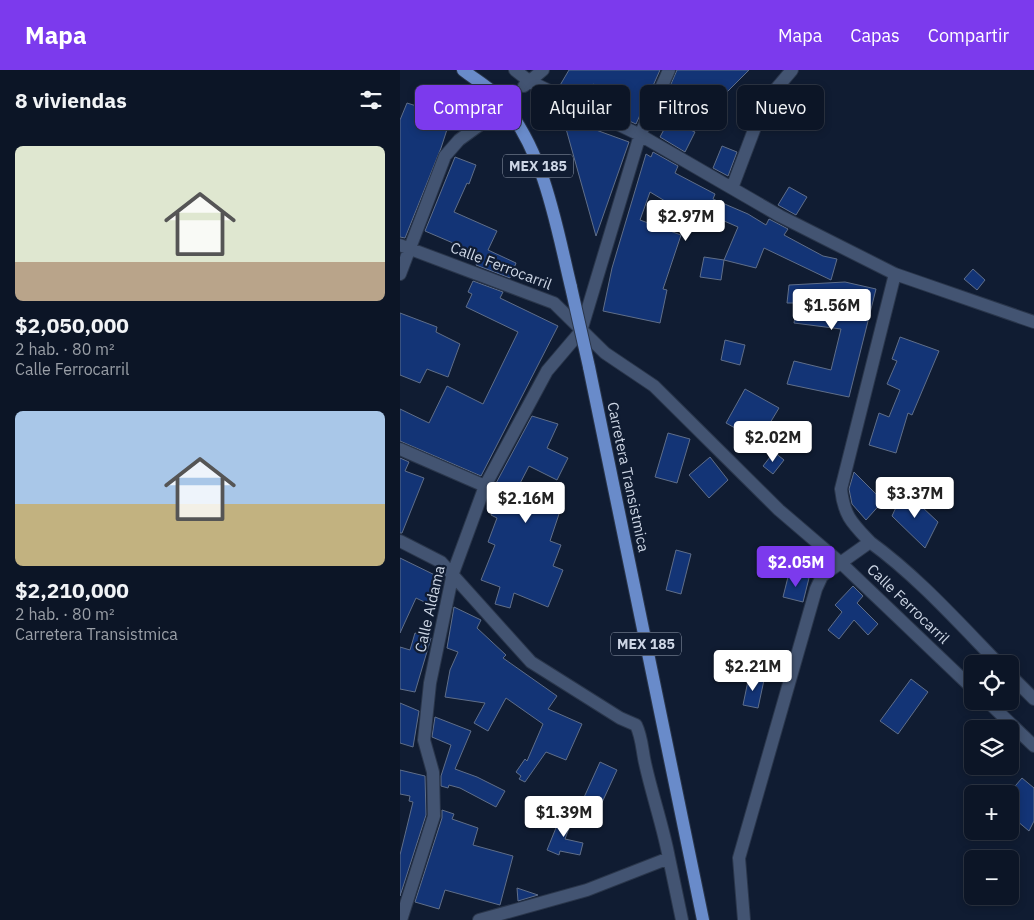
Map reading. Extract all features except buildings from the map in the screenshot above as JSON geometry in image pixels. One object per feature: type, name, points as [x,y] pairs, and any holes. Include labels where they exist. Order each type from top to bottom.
[{"type":"main road","name":"Carretera Transistmica","points":[[463,70],[496,95],[530,143],[550,201],[589,367],[703,920]]},
{"type":"street","points":[[515,70],[526,83],[640,135],[780,216],[895,274],[1034,322]]},
{"type":"street","points":[[526,83],[543,70]]},
{"type":"street","points":[[581,331],[640,135],[668,70]]},
{"type":"street","points":[[732,188],[757,122],[770,96],[792,70]]},
{"type":"street","points":[[400,274],[405,246],[445,156],[459,140],[473,130]]},
{"type":"street","name":"Calle Ferrocarril","points":[[405,246],[554,303],[567,313],[581,331],[605,354],[654,386],[779,510],[842,564],[964,680]]},
{"type":"street","points":[[895,274],[840,489],[843,507],[849,520],[870,542],[906,569],[990,655]]},
{"type":"street","name":"Calle Aldama","points":[[401,920],[434,816],[433,772],[424,740],[430,682],[453,573],[485,486],[547,372],[581,331]]},
{"type":"street","points":[[400,449],[485,486]]},
{"type":"street","points":[[400,541],[441,562],[453,573],[531,662],[620,718],[636,725],[662,824],[682,920]]},
{"type":"street","points":[[744,920],[739,858],[816,589],[822,576],[842,564],[870,542]]},
{"type":"street","points":[[1019,684],[1034,699]]},
{"type":"street","points":[[996,710],[1034,746]]},
{"type":"street","points":[[479,920],[587,890],[668,858]]},
{"type":"tunnel","points":[[521,89],[524,86]]}]
